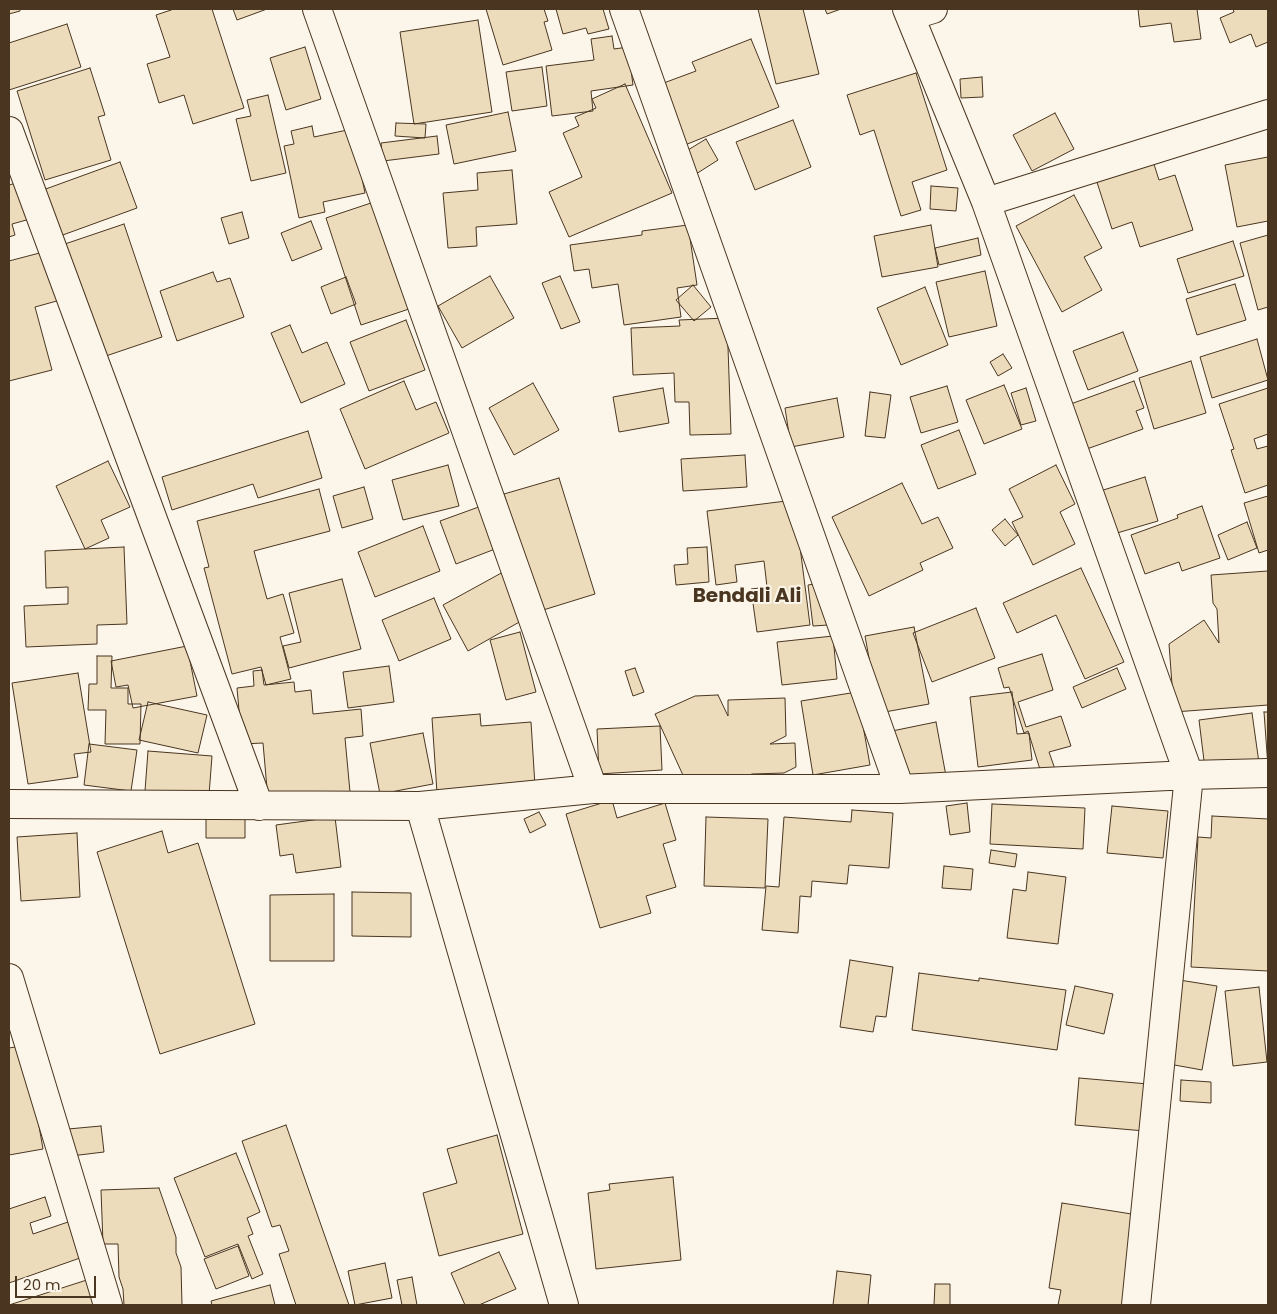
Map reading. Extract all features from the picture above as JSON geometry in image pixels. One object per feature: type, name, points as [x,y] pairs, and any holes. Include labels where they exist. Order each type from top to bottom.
[{"type":"street","points":[[317,9],[593,789]]},
{"type":"street","points":[[624,9],[900,789]]},
{"type":"street","points":[[916,11],[986,202],[1189,775],[1136,1305]]},
{"type":"street","points":[[986,202],[1268,114]]},
{"type":"street","points":[[9,131],[259,806]]},
{"type":"street","points":[[9,804],[420,806],[593,789],[900,789],[1268,773]]},
{"type":"street","points":[[420,806],[564,1305]]},
{"type":"street","points":[[9,978],[108,1305]]},
{"type":"building","points":[[9,9],[20,9],[20,11],[9,14]]},
{"type":"building","points":[[174,9],[212,9],[244,108],[193,124],[184,95],[159,103],[147,64],[170,57],[156,15]]},
{"type":"building","points":[[233,9],[267,9],[237,20]]},
{"type":"building","points":[[486,9],[544,9],[548,21],[544,22],[552,50],[503,65]]},
{"type":"building","points":[[556,9],[603,9],[609,29],[588,34],[586,28],[563,34]]},
{"type":"building","points":[[758,9],[803,9],[819,74],[776,84]]},
{"type":"building","points":[[825,9],[841,9],[827,14]]},
{"type":"building","points":[[1138,9],[1197,9],[1201,39],[1174,42],[1171,23],[1140,27]]},
{"type":"building","points":[[1233,9],[1268,9],[1268,42],[1256,47],[1251,34],[1230,43],[1220,18],[1234,12]]},
{"type":"building","points":[[478,20],[492,112],[414,124],[400,32]]},
{"type":"building","points":[[67,24],[81,67],[9,90],[9,43]]},
{"type":"building","points":[[612,36],[614,49],[628,47],[633,85],[591,91],[593,111],[552,116],[546,66],[594,60],[591,39]]},
{"type":"building","points":[[751,39],[779,107],[685,145],[661,84],[696,71],[692,62]]},
{"type":"building","points":[[305,47],[321,99],[286,110],[270,58]]},
{"type":"building","points":[[542,67],[547,106],[512,111],[506,72]]},
{"type":"building","points":[[90,68],[105,115],[98,117],[111,160],[45,180],[17,91]]},
{"type":"building","points":[[916,73],[947,170],[912,182],[921,210],[901,216],[874,130],[860,135],[847,95]]},
{"type":"building","points":[[982,77],[983,97],[961,98],[960,79]]},
{"type":"building","points":[[625,84],[672,193],[569,237],[549,192],[582,177],[563,133],[579,126],[575,117],[596,108],[592,99]]},
{"type":"building","points":[[268,95],[286,173],[251,181],[236,119],[251,116],[247,100]]},
{"type":"building","points":[[508,112],[516,151],[454,164],[446,125]]},
{"type":"building","points":[[1055,113],[1074,149],[1032,171],[1013,135]]},
{"type":"building","points":[[793,120],[811,167],[755,190],[736,142]]},
{"type":"building","points":[[396,123],[426,124],[425,138],[395,136]]},
{"type":"building","points":[[312,126],[314,137],[352,129],[365,193],[323,202],[325,212],[299,218],[284,146],[294,144],[291,131]]},
{"type":"building","points":[[437,136],[439,154],[383,161],[381,143]]},
{"type":"building","points":[[706,139],[718,160],[696,174],[683,153]]},
{"type":"building","points":[[1268,157],[1268,221],[1237,227],[1225,165]]},
{"type":"building","points":[[1152,158],[1159,180],[1175,175],[1193,230],[1140,247],[1132,222],[1112,229],[1095,176]]},
{"type":"building","points":[[120,162],[137,208],[60,236],[43,190]]},
{"type":"building","points":[[512,170],[517,224],[476,227],[477,246],[448,248],[443,193],[478,190],[477,173]]},
{"type":"building","points":[[20,182],[30,219],[12,224],[15,235],[9,237],[9,185]]},
{"type":"building","points":[[931,186],[958,188],[956,211],[930,209]]},
{"type":"building","points":[[1074,195],[1102,248],[1084,257],[1102,290],[1062,312],[1016,226]]},
{"type":"building","points":[[374,202],[409,309],[361,325],[326,218]]},
{"type":"building","points":[[242,212],[249,238],[229,244],[221,218]]},
{"type":"building","points":[[311,221],[322,249],[292,261],[281,233]]},
{"type":"building","points":[[124,224],[162,337],[94,360],[56,247]]},
{"type":"building","points":[[688,225],[697,285],[677,288],[681,317],[624,325],[618,284],[592,288],[589,269],[574,271],[570,245],[642,235],[642,231]]},
{"type":"building","points":[[931,225],[938,267],[882,277],[874,236]]},
{"type":"building","points":[[1268,235],[1268,307],[1258,310],[1240,243]]},
{"type":"building","points":[[978,238],[981,255],[939,265],[935,248]]},
{"type":"building","points":[[1233,241],[1244,276],[1188,293],[1177,259]]},
{"type":"building","points":[[51,250],[64,299],[35,307],[52,370],[9,381],[9,261]]},
{"type":"building","points":[[985,271],[997,326],[949,337],[936,282]]},
{"type":"building","points":[[213,272],[217,282],[230,278],[244,317],[177,341],[160,291]]},
{"type":"building","points":[[490,276],[514,318],[462,348],[438,306]]},
{"type":"building","points":[[560,276],[580,322],[561,329],[542,283]]},
{"type":"building","points":[[346,277],[356,304],[331,314],[321,287]]},
{"type":"building","points":[[1235,284],[1246,320],[1197,335],[1186,299]]},
{"type":"building","points":[[693,285],[711,307],[694,321],[676,300]]},
{"type":"building","points":[[925,287],[948,345],[901,365],[877,308]]},
{"type":"building","points":[[727,318],[731,434],[690,435],[689,402],[675,402],[674,373],[633,375],[631,328],[680,326],[679,320]]},
{"type":"building","points":[[406,320],[425,370],[369,391],[350,342]]},
{"type":"building","points":[[290,325],[302,353],[327,342],[345,384],[301,403],[271,333]]},
{"type":"building","points":[[1123,332],[1138,371],[1088,390],[1073,351]]},
{"type":"building","points":[[1257,339],[1268,380],[1212,398],[1200,357]]},
{"type":"building","points":[[1003,354],[1012,368],[998,376],[990,362]]},
{"type":"building","points":[[1191,361],[1206,413],[1154,429],[1139,378]]},
{"type":"building","points":[[404,381],[416,410],[436,402],[449,433],[365,469],[340,409]]},
{"type":"building","points":[[1134,381],[1144,408],[1136,411],[1143,429],[1084,450],[1068,405]]},
{"type":"building","points":[[533,383],[559,430],[514,455],[489,408]]},
{"type":"building","points":[[1004,385],[1022,429],[984,444],[966,400]]},
{"type":"building","points":[[947,386],[958,422],[921,433],[910,397]]},
{"type":"building","points":[[663,388],[669,423],[619,432],[613,397]]},
{"type":"building","points":[[1026,388],[1036,421],[1021,425],[1011,393]]},
{"type":"building","points":[[1268,388],[1268,434],[1254,439],[1257,449],[1268,446],[1268,485],[1245,493],[1231,450],[1234,449],[1219,404]]},
{"type":"building","points":[[870,392],[891,395],[885,438],[865,436]]},
{"type":"building","points":[[837,398],[844,437],[791,447],[785,408]]},
{"type":"building","points":[[959,430],[976,474],[938,489],[921,445]]},
{"type":"building","points":[[308,431],[322,478],[258,498],[253,484],[172,510],[162,477]]},
{"type":"building","points":[[745,455],[747,487],[683,491],[681,459]]},
{"type":"building","points":[[108,461],[130,507],[101,520],[109,538],[85,549],[56,486]]},
{"type":"building","points":[[448,465],[459,506],[403,520],[392,480]]},
{"type":"building","points":[[1056,465],[1075,504],[1060,512],[1075,544],[1033,565],[1012,522],[1023,517],[1009,489]]},
{"type":"building","points":[[1145,477],[1158,521],[1117,533],[1110,510],[1102,512],[1097,492]]},
{"type":"building","points":[[559,478],[595,594],[540,611],[504,494]]},
{"type":"building","points":[[902,483],[922,524],[938,517],[953,548],[920,563],[923,570],[869,596],[832,517]]},
{"type":"building","points":[[364,487],[373,519],[342,528],[333,496]]},
{"type":"building","points":[[319,489],[330,531],[254,551],[267,599],[283,594],[294,633],[280,637],[291,679],[266,685],[261,667],[232,674],[204,568],[209,567],[197,521]]},
{"type":"building","points":[[1268,496],[1268,550],[1259,553],[1244,503]]},
{"type":"building","points":[[794,500],[810,625],[757,632],[751,589],[767,587],[764,561],[735,565],[737,582],[716,585],[707,511]]},
{"type":"building","points":[[487,504],[503,546],[456,564],[440,521]]},
{"type":"building","points":[[1202,506],[1220,558],[1182,571],[1179,562],[1145,574],[1131,535],[1178,518],[1177,515]]},
{"type":"building","points":[[1005,519],[1018,535],[1005,546],[992,530]]},
{"type":"building","points":[[1247,522],[1257,548],[1228,560],[1218,535]]},
{"type":"building","points":[[423,526],[440,571],[375,597],[358,552]]},
{"type":"building","points":[[124,547],[127,624],[97,625],[97,644],[26,647],[24,606],[68,604],[68,587],[46,588],[45,551]]},
{"type":"building","points":[[707,547],[709,582],[676,585],[674,565],[688,564],[687,548]]},
{"type":"building","points":[[1081,568],[1124,662],[1085,679],[1056,615],[1017,633],[1003,603]]},
{"type":"building","points":[[505,571],[530,616],[468,651],[443,605]]},
{"type":"building","points":[[1268,571],[1268,705],[1174,712],[1169,644],[1204,620],[1219,643],[1217,609],[1213,603],[1211,575]]},
{"type":"building","points":[[342,579],[361,649],[289,668],[283,646],[301,642],[289,593]]},
{"type":"building","points":[[822,583],[828,625],[813,626],[808,585]]},
{"type":"building","points":[[434,598],[451,639],[399,661],[382,620]]},
{"type":"building","points":[[976,608],[995,658],[932,682],[913,633]]},
{"type":"building","points":[[914,627],[929,704],[879,713],[865,636]]},
{"type":"building","points":[[520,632],[536,692],[506,700],[490,640]]},
{"type":"building","points":[[833,636],[837,679],[782,685],[777,642]]},
{"type":"building","points":[[187,646],[197,696],[133,708],[128,685],[116,687],[111,661]]},
{"type":"building","points":[[1042,654],[1053,690],[1018,702],[1026,727],[1061,716],[1071,746],[1049,752],[1056,772],[1042,776],[1028,731],[1024,733],[1009,687],[1004,688],[998,668]]},
{"type":"building","points":[[97,656],[112,656],[111,688],[128,688],[128,704],[141,704],[140,744],[105,744],[106,710],[88,710],[89,684],[97,684]]},
{"type":"building","points":[[389,666],[394,702],[348,708],[343,672]]},
{"type":"building","points":[[635,668],[644,692],[633,696],[625,671]]},
{"type":"building","points":[[1117,668],[1126,689],[1082,708],[1073,687]]},
{"type":"building","points":[[262,670],[264,685],[294,682],[295,692],[311,690],[313,714],[361,709],[363,736],[345,738],[350,792],[268,800],[263,743],[242,744],[237,688],[254,686],[253,671]]},
{"type":"building","points":[[78,673],[91,752],[74,754],[78,777],[28,784],[12,683]]},
{"type":"building","points":[[857,692],[870,765],[813,775],[801,701]]},
{"type":"building","points":[[1012,692],[1017,734],[1029,733],[1032,760],[978,767],[970,697]]},
{"type":"building","points":[[718,695],[728,716],[728,700],[785,698],[786,736],[770,744],[795,743],[796,767],[784,773],[752,774],[734,782],[687,784],[655,714],[695,696]]},
{"type":"building","points":[[148,702],[207,715],[198,753],[139,740]]},
{"type":"building","points":[[1264,712],[1268,712],[1268,767]]},
{"type":"building","points":[[1252,713],[1260,770],[1206,777],[1199,720]]},
{"type":"building","points":[[480,714],[481,726],[531,722],[535,786],[437,793],[432,718]]},
{"type":"building","points":[[936,722],[946,776],[903,785],[892,731]]},
{"type":"building","points":[[660,726],[662,770],[599,774],[597,729]]},
{"type":"building","points":[[423,733],[433,784],[380,794],[370,743]]},
{"type":"building","points":[[89,744],[137,750],[131,791],[84,785]]},
{"type":"building","points":[[148,751],[212,756],[209,795],[145,791]]},
{"type":"building","points":[[612,800],[617,818],[665,803],[676,840],[663,844],[676,887],[646,896],[651,913],[600,928],[566,814]]},
{"type":"building","points":[[967,803],[970,832],[950,835],[946,806]]},
{"type":"building","points":[[992,804],[1085,808],[1083,849],[990,844]]},
{"type":"building","points":[[1112,806],[1168,811],[1163,858],[1107,853]]},
{"type":"building","points":[[852,810],[893,813],[889,868],[849,865],[847,884],[812,881],[811,897],[800,896],[798,933],[762,930],[766,886],[779,887],[784,817],[851,822]]},
{"type":"building","points":[[539,812],[546,825],[530,833],[524,819]]},
{"type":"building","points":[[206,816],[245,816],[245,838],[206,838]]},
{"type":"building","points":[[1212,816],[1268,819],[1268,971],[1191,967],[1198,837],[1211,838]]},
{"type":"building","points":[[335,817],[341,867],[296,873],[293,854],[280,856],[276,825]]},
{"type":"building","points":[[706,817],[768,819],[765,888],[704,886]]},
{"type":"building","points":[[162,831],[168,853],[198,843],[255,1024],[160,1054],[97,852]]},
{"type":"building","points":[[77,833],[80,897],[21,901],[17,837]]},
{"type":"building","points":[[991,850],[1017,854],[1015,867],[989,863]]},
{"type":"building","points":[[944,866],[973,869],[971,890],[942,888]]},
{"type":"building","points":[[1028,872],[1066,877],[1058,944],[1007,938],[1013,889],[1026,891]]},
{"type":"building","points":[[352,892],[411,893],[411,937],[352,936]]},
{"type":"building","points":[[334,894],[334,961],[270,961],[270,895]]},
{"type":"building","points":[[850,960],[893,967],[886,1017],[876,1016],[873,1032],[840,1027]]},
{"type":"building","points":[[919,973],[979,981],[979,978],[1066,990],[1057,1050],[912,1030]]},
{"type":"building","points":[[1173,979],[1217,986],[1202,1070],[1158,1062]]},
{"type":"building","points":[[1075,986],[1113,994],[1104,1034],[1066,1025]]},
{"type":"building","points":[[1259,987],[1267,1062],[1233,1066],[1225,991]]},
{"type":"building","points":[[28,1045],[32,1086],[43,1149],[9,1155],[9,1048]]},
{"type":"building","points":[[1079,1078],[1148,1084],[1145,1131],[1075,1125]]},
{"type":"building","points":[[1181,1080],[1211,1082],[1211,1103],[1180,1101]]},
{"type":"building","points":[[286,1125],[349,1305],[296,1305],[279,1254],[289,1251],[280,1225],[272,1227],[242,1141]]},
{"type":"building","points":[[101,1126],[104,1152],[71,1156],[68,1129]]},
{"type":"building","points":[[497,1135],[523,1234],[439,1256],[423,1193],[457,1183],[447,1149]]},
{"type":"building","points":[[236,1153],[260,1212],[247,1218],[253,1234],[248,1236],[263,1274],[252,1279],[238,1244],[205,1257],[174,1178]]},
{"type":"building","points":[[673,1177],[681,1260],[596,1269],[588,1193],[610,1190],[609,1184]]},
{"type":"building","points":[[159,1188],[176,1237],[176,1253],[181,1267],[182,1305],[124,1305],[123,1289],[119,1277],[118,1244],[103,1244],[101,1190]]},
{"type":"building","points":[[45,1197],[51,1216],[30,1223],[33,1234],[68,1222],[80,1258],[9,1283],[9,1209]]},
{"type":"building","points":[[1062,1203],[1138,1215],[1124,1305],[1058,1305],[1061,1290],[1049,1288]]},
{"type":"building","points":[[238,1246],[249,1276],[216,1289],[204,1259]]},
{"type":"building","points":[[499,1252],[516,1289],[479,1305],[465,1305],[451,1273]]},
{"type":"building","points":[[385,1263],[392,1298],[355,1305],[348,1271]]},
{"type":"building","points":[[837,1271],[871,1275],[868,1305],[833,1305]]},
{"type":"building","points":[[412,1277],[417,1305],[402,1305],[397,1280]]},
{"type":"building","points":[[93,1278],[101,1305],[9,1305]]},
{"type":"building","points":[[935,1284],[950,1284],[950,1305],[934,1305]]},
{"type":"building","points":[[270,1285],[275,1305],[212,1305],[211,1301]]},
{"type":"district","name":"Bendali Ali","points":[[747,597]]}]
